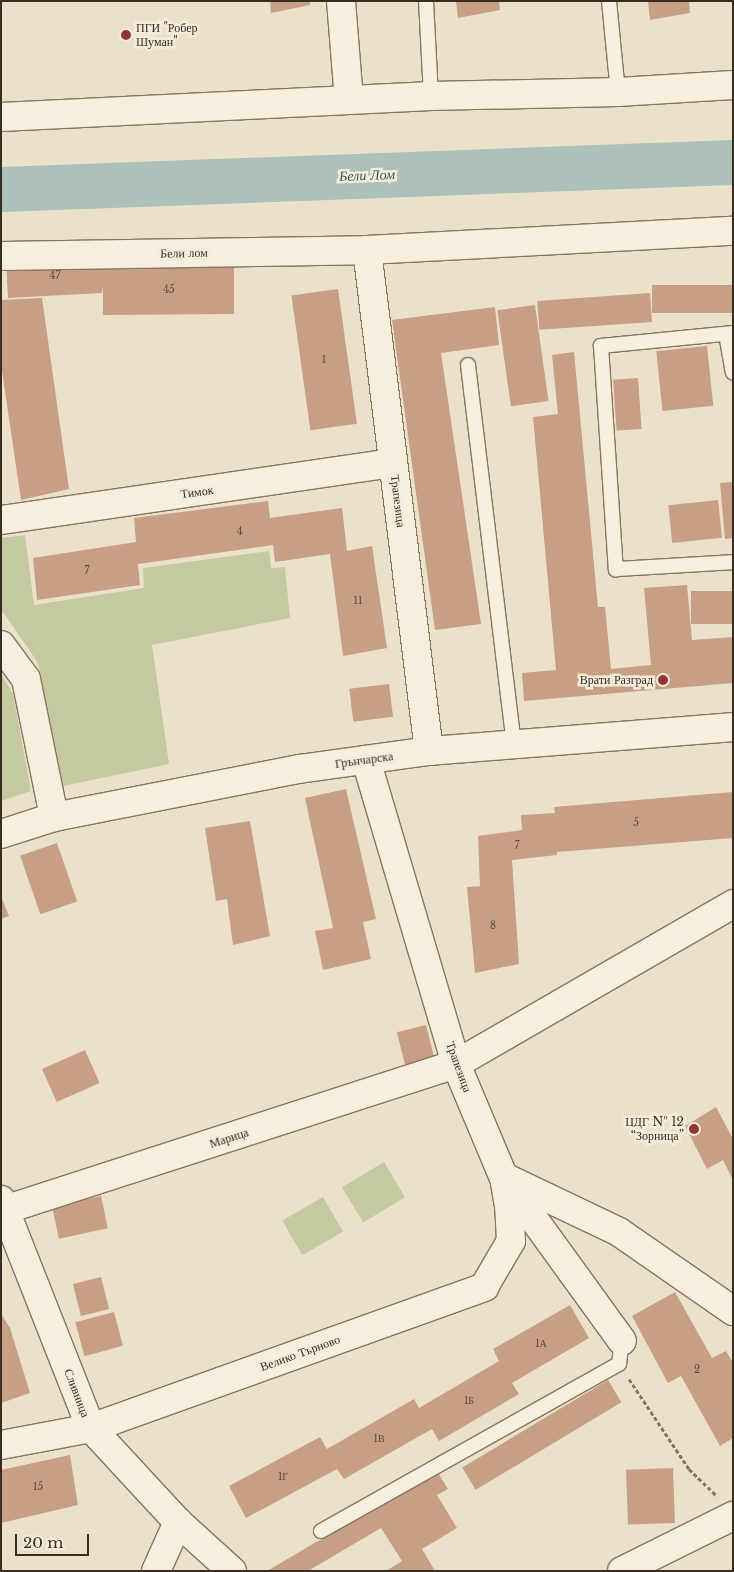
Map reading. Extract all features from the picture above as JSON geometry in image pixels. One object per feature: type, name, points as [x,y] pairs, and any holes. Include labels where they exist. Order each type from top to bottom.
[{"type":"street","points":[[341,1],[349,100]]},
{"type":"street","points":[[1,117],[431,96],[618,92],[733,85]]},
{"type":"street","name":"Бели лом","points":[[1,256],[367,250],[733,231]]},
{"type":"street","name":"Трапезица","points":[[367,250],[429,751]]},
{"type":"street","name":"Тимок","points":[[1,520],[393,463]]},
{"type":"street","points":[[1,644],[26,679],[54,817]]},
{"type":"street","name":"Грънчарска","points":[[1,834],[54,817],[299,769],[429,751],[733,727]]},
{"type":"street","name":"Трапезица","points":[[366,760],[456,1064],[504,1178],[621,1353]]},
{"type":"street","name":"Марица","points":[[3,1207],[456,1064],[733,904]]},
{"type":"street","points":[[504,1178],[619,1232],[733,1311]]},
{"type":"street","name":"Велико Търново","points":[[1,1445],[91,1428],[484,1288],[511,1241],[509,1206],[504,1178]]},
{"type":"street","name":"Сливница","points":[[3,1207],[91,1428],[178,1522],[232,1571]]},
{"type":"street","points":[[622,1571],[726,1508]]},
{"type":"street","points":[[156,1571],[178,1522]]},
{"type":"lane","points":[[426,1],[431,96]]},
{"type":"lane","points":[[609,1],[618,92]]},
{"type":"lane","points":[[733,372],[730,333],[600,346],[616,569],[733,562]]},
{"type":"lane","points":[[468,365],[514,743]]},
{"type":"lane","points":[[321,1531],[621,1353]]},
{"type":"path","points":[[621,1353],[689,1469],[726,1508]]},
{"type":"green space","points":[[25,535],[34,605],[144,588],[143,568],[269,551],[271,568],[285,567],[290,618],[152,645],[169,764],[63,786],[38,663],[1,609],[1,538]]},
{"type":"green space","points":[[1,674],[13,694],[31,791],[1,801]]},
{"type":"green space","points":[[384,1162],[405,1197],[363,1222],[342,1187]]},
{"type":"green space","points":[[323,1197],[343,1232],[302,1255],[282,1220]]},
{"type":"building","points":[[270,1],[310,1],[310,5],[271,13]]},
{"type":"building","points":[[456,1],[499,1],[500,10],[458,18]]},
{"type":"building","points":[[648,1],[689,1],[690,13],[650,20]]},
{"type":"building","points":[[6,260],[234,262],[234,314],[103,315],[103,285],[102,293],[8,298]]},
{"type":"building","points":[[652,285],[733,285],[733,313],[652,313]]},
{"type":"building","points":[[338,289],[357,424],[310,430],[291,296]]},
{"type":"building","points":[[650,293],[652,322],[539,330],[537,301]]},
{"type":"building","points":[[42,298],[69,489],[21,500],[1,364],[1,300]]},
{"type":"building","points":[[535,305],[548,401],[511,406],[497,310]]},
{"type":"building","points":[[495,307],[499,345],[441,353],[481,624],[435,630],[392,320]]},
{"type":"building","points":[[707,346],[713,406],[663,411],[656,351]]},
{"type":"building","points":[[574,352],[598,607],[605,607],[611,669],[651,665],[644,588],[687,585],[692,640],[733,637],[733,683],[524,701],[522,673],[556,670],[533,417],[558,414],[552,355]]},
{"type":"building","points":[[638,378],[642,429],[617,431],[613,380]]},
{"type":"building","points":[[733,482],[733,538],[725,539],[720,483]]},
{"type":"building","points":[[718,500],[722,538],[672,543],[668,505]]},
{"type":"building","points":[[268,501],[270,518],[342,508],[347,551],[372,546],[387,648],[343,656],[330,554],[275,562],[273,545],[138,564],[140,585],[37,600],[33,558],[136,542],[134,518]]},
{"type":"building","points":[[691,591],[733,591],[733,624],[691,624]]},
{"type":"building","points":[[389,684],[393,717],[353,722],[349,689]]},
{"type":"building","points":[[346,789],[376,919],[363,922],[371,959],[323,970],[315,931],[333,928],[305,798]]},
{"type":"building","points":[[733,792],[733,838],[557,852],[557,855],[512,860],[519,964],[475,973],[467,887],[480,886],[478,836],[522,830],[521,815],[555,813],[554,807]]},
{"type":"building","points":[[250,821],[270,936],[233,945],[227,899],[216,901],[205,828]]},
{"type":"building","points":[[57,843],[77,902],[40,914],[20,856]]},
{"type":"building","points":[[1,896],[9,916],[1,919]]},
{"type":"building","points":[[426,1025],[434,1058],[405,1065],[397,1032]]},
{"type":"building","points":[[85,1050],[100,1083],[57,1102],[42,1069]]},
{"type":"building","points":[[716,1107],[733,1139],[733,1180],[723,1160],[707,1169],[685,1126]]},
{"type":"building","points":[[101,1196],[108,1228],[59,1239],[52,1206]]},
{"type":"building","points":[[101,1277],[109,1309],[81,1316],[73,1284]]},
{"type":"building","points":[[675,1292],[712,1358],[726,1351],[733,1363],[733,1438],[720,1446],[681,1376],[668,1383],[632,1316]]},
{"type":"building","points":[[570,1305],[589,1338],[512,1383],[519,1394],[439,1441],[432,1429],[344,1479],[337,1469],[246,1518],[229,1486],[320,1437],[327,1449],[414,1399],[419,1408],[499,1361],[493,1349]]},
{"type":"building","points":[[114,1312],[123,1346],[84,1356],[75,1322]]},
{"type":"building","points":[[1,1314],[10,1328],[30,1393],[1,1403]]},
{"type":"building","points":[[608,1380],[621,1402],[476,1490],[462,1468]]},
{"type":"building","points":[[70,1455],[78,1505],[1,1523],[1,1470]]},
{"type":"building","points":[[673,1468],[675,1523],[628,1525],[626,1470]]},
{"type":"building","points":[[437,1471],[448,1489],[437,1495],[457,1528],[422,1549],[435,1571],[386,1571],[402,1561],[381,1528],[308,1571],[267,1571]]},
{"type":"waterway","name":"Бели Лом","points":[[1,189],[733,162]]},
{"type":"place","name":"ПГИ \"Робер Шуман\"","points":[[126,35]]},
{"type":"place","name":"Врати Разград","points":[[663,680]]},
{"type":"place","name":"ЦДГ № 12 “Зорница”","points":[[694,1129]]}]
